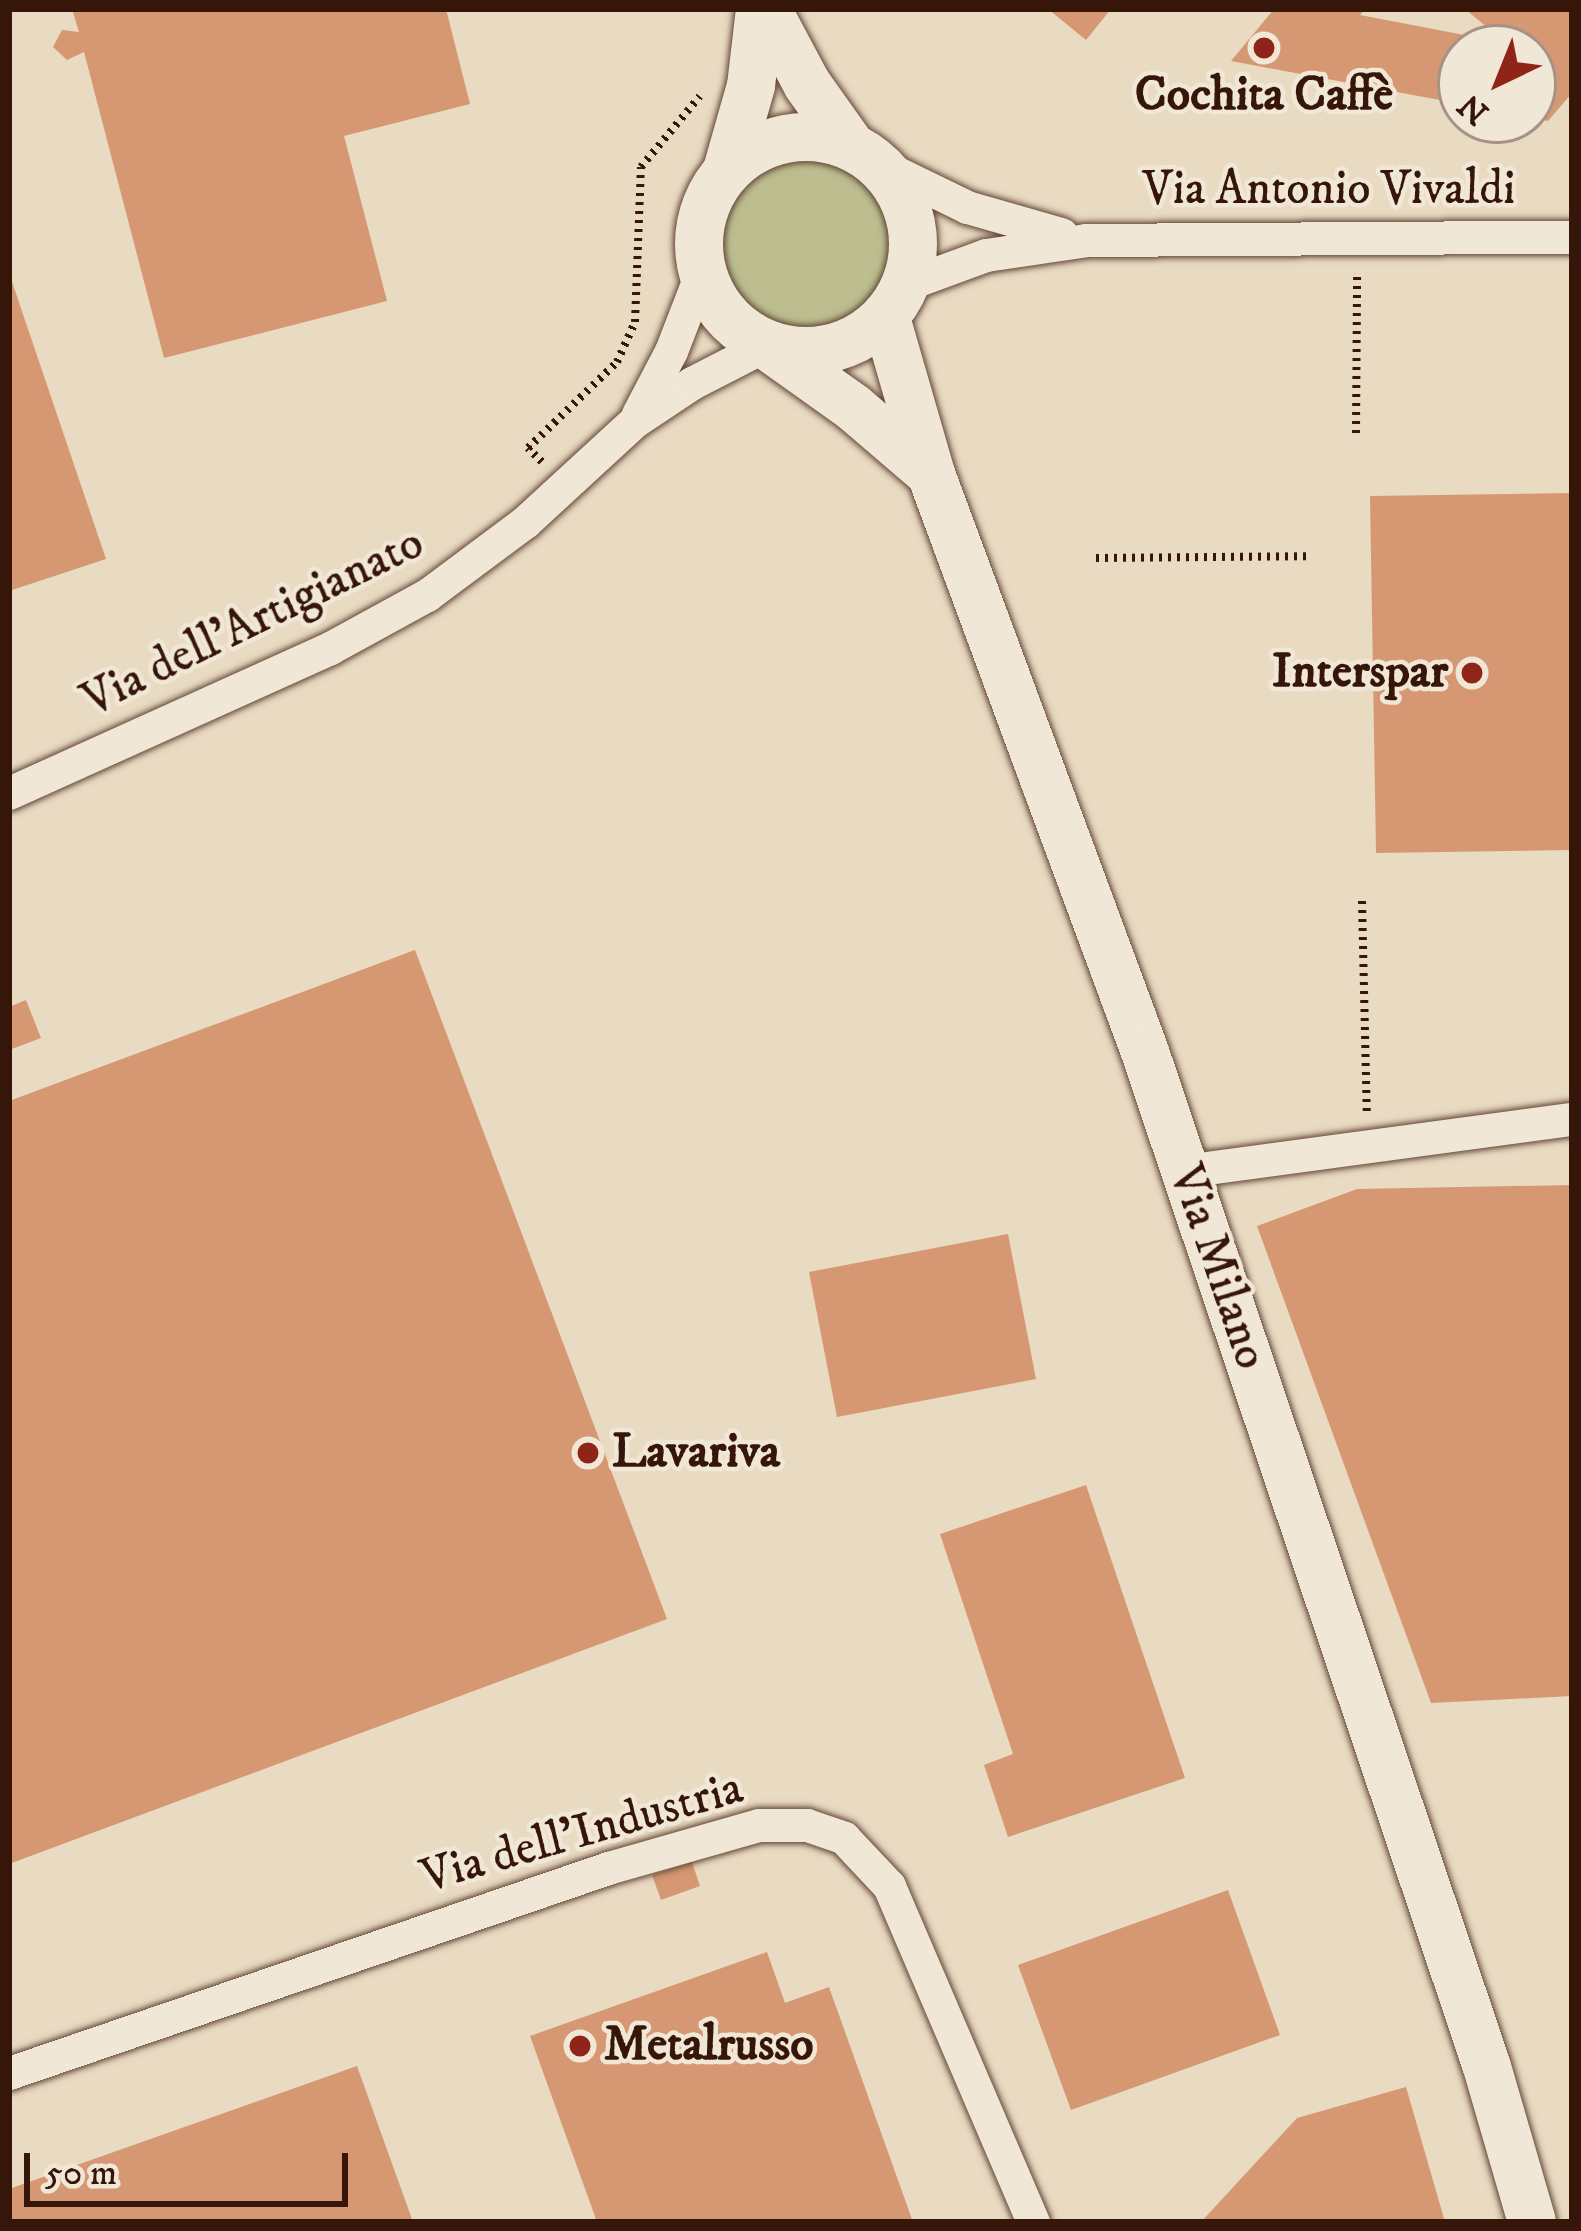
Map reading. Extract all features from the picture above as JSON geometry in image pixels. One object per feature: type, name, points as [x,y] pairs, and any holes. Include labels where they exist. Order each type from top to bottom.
[{"type":"main road","points":[[764,9],[807,84],[905,200],[915,242],[897,301],[851,343],[809,352],[766,345]]},
{"type":"main road","points":[[764,9],[751,86],[728,170],[707,200],[698,235],[702,271],[715,302],[737,327],[854,407],[931,474]]},
{"type":"main road","points":[[728,170],[764,145],[808,136],[866,156]]},
{"type":"main road","name":"Via Milano","points":[[897,301],[931,474],[1185,1171],[1486,2067],[1532,2222]]},
{"type":"main road","name":"Via Milano","points":[[1486,2067],[1551,2222]]},
{"type":"street","points":[[866,156],[967,207],[1086,240]]},
{"type":"street","name":"Via Antonio Vivaldi","points":[[1086,240],[1572,237]]},
{"type":"street","points":[[897,301],[986,255],[1086,240]]},
{"type":"street","name":"Via dell'Artigianato","points":[[634,421],[671,351],[702,271]]},
{"type":"street","name":"Via dell'Artigianato","points":[[9,794],[330,648],[411,605],[496,546],[634,421],[766,345]]},
{"type":"street","points":[[1185,1171],[1572,1119]]},
{"type":"street","name":"Via dell'Industria","points":[[9,2074],[608,1868],[759,1825],[807,1825],[844,1838],[890,1886],[1033,2222]]},
{"type":"path","points":[[547,467],[528,448],[617,362],[634,322],[640,167],[710,84]]},
{"type":"path","points":[[1356,433],[1358,238]]},
{"type":"path","points":[[1096,558],[1307,556]]},
{"type":"path","points":[[1362,902],[1367,1146]]},
{"type":"green space","points":[[806,156],[840,163],[868,182],[887,210],[894,244],[887,278],[868,306],[840,325],[806,332],[772,325],[744,306],[725,278],[718,244],[725,210],[744,182],[772,163]]},
{"type":"building","points":[[72,9],[446,9],[470,104],[344,136],[387,301],[164,358],[84,52],[67,60],[53,47],[62,30],[79,32]]},
{"type":"building","points":[[1048,9],[1111,9],[1086,40]]},
{"type":"building","points":[[1274,9],[1365,9],[1360,15],[1437,30],[1437,100],[1231,61]]},
{"type":"building","points":[[1465,9],[1572,9],[1572,93],[1557,110],[1557,24],[1483,24]]},
{"type":"building","points":[[9,273],[106,559],[9,591]]},
{"type":"building","name":"Interspar","points":[[1572,493],[1572,850],[1376,853],[1370,496]]},
{"type":"building","points":[[415,950],[667,1619],[9,1864],[9,1101]]},
{"type":"building","points":[[26,1000],[41,1038],[9,1050],[9,1007]]},
{"type":"building","points":[[1572,1185],[1572,1696],[1431,1703],[1257,1226],[1357,1189]]},
{"type":"building","points":[[1008,1234],[1036,1379],[837,1417],[809,1272]]},
{"type":"building","points":[[1086,1485],[1185,1778],[1008,1837],[984,1765],[1013,1754],[940,1534]]},
{"type":"building","points":[[692,1862],[700,1886],[661,1900],[652,1875]]},
{"type":"building","points":[[1228,1890],[1280,2035],[1071,2110],[1018,1965]]},
{"type":"building","points":[[767,1952],[785,2003],[829,1987],[913,2222],[597,2222],[530,2036]]},
{"type":"building","points":[[357,2066],[413,2222],[9,2222],[9,2189]]},
{"type":"building","points":[[1406,2087],[1445,2222],[1201,2222],[1297,2118]]},
{"type":"place","name":"Cochita Caffè","points":[[1264,48]]},
{"type":"place","name":"Interspar","points":[[1472,673]]},
{"type":"place","name":"Lavariva","points":[[588,1453]]},
{"type":"place","name":"Metalrusso","points":[[580,2046]]}]
